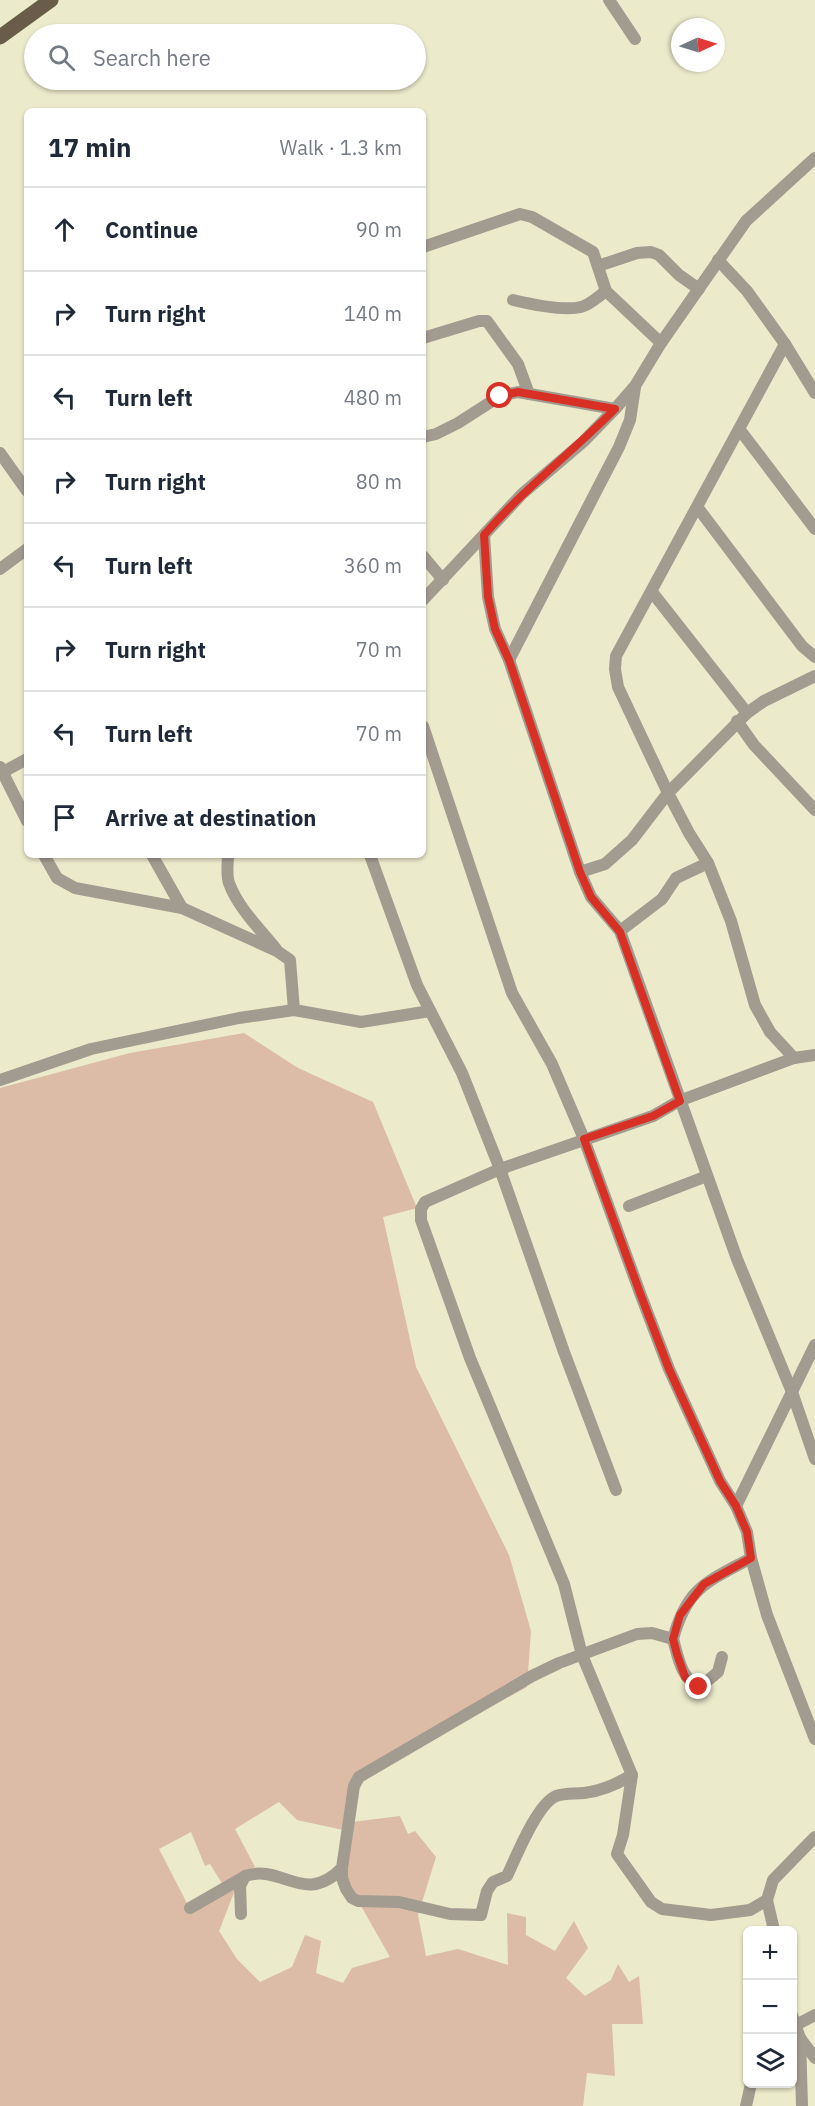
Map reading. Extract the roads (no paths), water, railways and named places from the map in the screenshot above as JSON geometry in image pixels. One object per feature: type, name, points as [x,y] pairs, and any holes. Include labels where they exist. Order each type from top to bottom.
[{"type":"main road","points":[[0,37],[51,0]]},
{"type":"street","points":[[609,0],[635,39]]},
{"type":"street","points":[[426,597],[522,494],[583,442],[615,409],[635,386],[661,343],[746,221],[815,159]]},
{"type":"street","points":[[426,246],[520,214],[532,217],[593,252],[606,291],[661,343]]},
{"type":"street","points":[[598,266],[651,252],[659,255],[679,275],[699,289]]},
{"type":"street","points":[[718,260],[747,291],[785,344],[815,393]]},
{"type":"street","points":[[513,300],[534,305],[578,308],[606,291]]},
{"type":"street","points":[[426,337],[478,321],[487,321],[518,364],[529,394]]},
{"type":"street","points":[[785,344],[616,656],[615,669],[618,687],[689,833],[708,863],[730,921],[755,1005],[770,1032],[794,1058]]},
{"type":"street","points":[[509,660],[619,447],[630,420],[635,386]]},
{"type":"street","points":[[426,436],[458,423],[500,396],[518,392],[615,409]]},
{"type":"street","points":[[740,430],[815,529]]},
{"type":"street","points":[[0,453],[24,487]]},
{"type":"street","points":[[698,508],[802,646],[815,657]]},
{"type":"street","points":[[484,535],[488,597],[495,629],[509,660],[580,872],[591,897],[620,932],[737,1259],[792,1392],[815,1459]]},
{"type":"street","points":[[0,569],[24,551]]},
{"type":"street","points":[[426,560],[443,580]]},
{"type":"street","points":[[652,592],[742,717],[754,745],[815,810]]},
{"type":"street","points":[[580,872],[605,864],[632,840],[669,793],[742,717],[764,701],[815,676]]},
{"type":"street","points":[[426,735],[512,993],[552,1064],[584,1139],[669,1369],[720,1481],[736,1506],[747,1532],[751,1558],[767,1615],[815,1739]]},
{"type":"street","points":[[24,760],[1,769],[24,815]]},
{"type":"street","points":[[46,858],[57,878],[75,888],[182,908],[277,951],[290,960],[294,1010]]},
{"type":"street","points":[[154,858],[182,908]]},
{"type":"street","points":[[228,858],[229,884],[240,904],[277,951]]},
{"type":"street","points":[[371,858],[417,985],[462,1073],[500,1169],[564,1352],[616,1490]]},
{"type":"street","points":[[620,932],[662,899],[676,878],[708,863]]},
{"type":"street","points":[[0,1080],[91,1049],[239,1018],[294,1010],[360,1022],[430,1011]]},
{"type":"street","points":[[768,1900],[750,1910],[711,1915],[662,1909],[651,1902],[617,1854],[623,1835],[632,1775],[582,1655],[564,1584],[470,1358],[421,1220],[421,1209],[425,1202],[500,1169],[653,1116],[680,1101],[794,1058],[815,1055]]},
{"type":"street","points":[[629,1206],[707,1176]]},
{"type":"street","points":[[736,1506],[815,1345]]},
{"type":"street","points":[[722,1657],[718,1672],[699,1687],[685,1677],[673,1639],[680,1615],[704,1584],[751,1558]]},
{"type":"street","points":[[632,1775],[613,1786],[584,1793],[568,1793],[554,1797],[546,1803],[528,1830],[507,1876],[493,1882],[487,1890],[481,1915],[450,1914],[399,1902],[358,1901],[351,1898],[346,1889],[342,1868],[354,1786],[359,1777],[532,1676],[638,1634],[652,1633],[673,1639]]},
{"type":"street","points":[[773,1926],[768,1900],[773,1880],[815,1837]]},
{"type":"street","points":[[190,1908],[245,1876],[255,1873],[270,1875],[304,1886],[333,1877],[342,1868]]},
{"type":"street","points":[[241,1914],[240,1886],[245,1876]]},
{"type":"street","points":[[797,2021],[815,2015]]},
{"type":"street","points":[[797,2030],[800,2038],[815,2058]]},
{"type":"street","points":[[800,2038],[802,2106]]},
{"type":"street","points":[[746,2106],[750,2088]]}]
